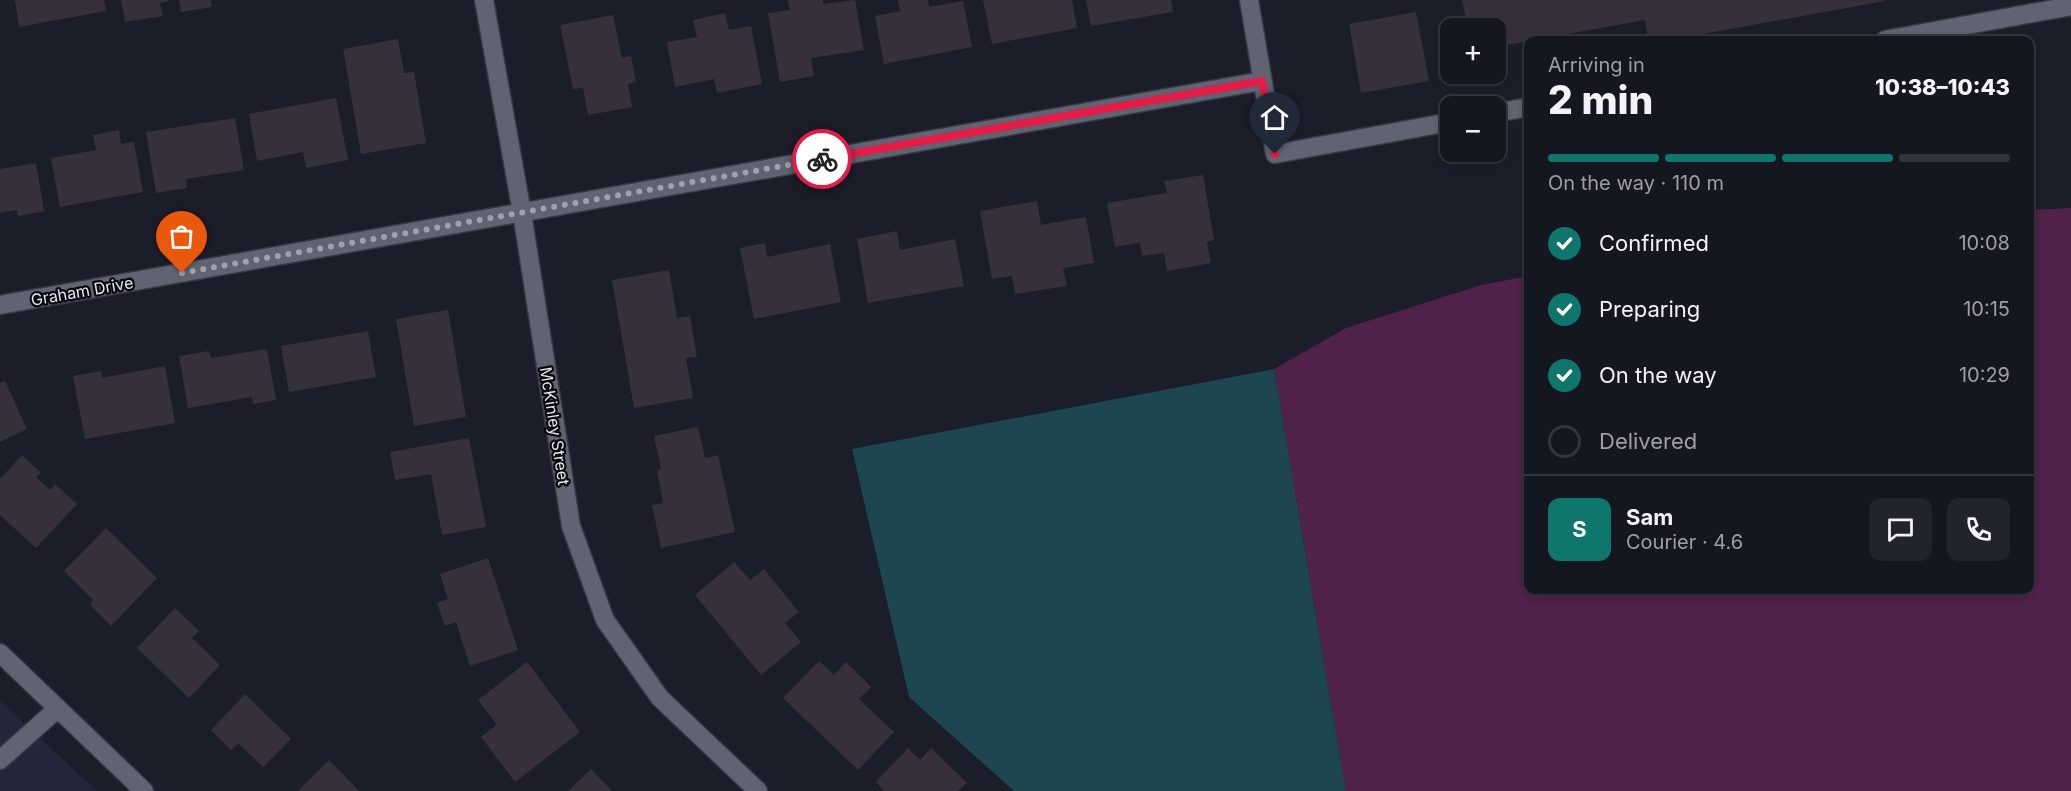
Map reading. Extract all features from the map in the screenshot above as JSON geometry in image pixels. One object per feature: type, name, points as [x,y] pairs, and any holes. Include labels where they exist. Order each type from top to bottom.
[{"type":"street","name":"McKinley Street","points":[[484,0],[522,213],[571,526],[605,620],[660,698],[758,791]]},
{"type":"street","points":[[1249,0],[1275,154],[1440,124]]},
{"type":"street","points":[[1907,36],[2071,6]]},
{"type":"street","name":"Graham Drive","points":[[0,306],[1262,81]]},
{"type":"street","points":[[1506,111],[1524,108]]},
{"type":"street","points":[[0,653],[144,791]]},
{"type":"street","points":[[0,760],[57,709]]},
{"type":"shaded area","points":[[2071,208],[2071,791],[1346,791],[1274,369],[1346,328],[1481,285],[1524,277],[1524,594],[2034,594],[2034,210]]},
{"type":"shaded area","points":[[1274,369],[1346,791],[1014,791],[909,697],[852,449]]},
{"type":"shaded area","points":[[0,701],[97,791],[0,791]]},
{"type":"building","points":[[15,0],[104,0],[106,11],[19,27]]},
{"type":"building","points":[[121,0],[169,1],[160,3],[163,16],[125,22]]},
{"type":"building","points":[[179,0],[211,0],[212,7],[181,12]]},
{"type":"building","points":[[788,0],[823,0],[823,4],[855,0],[864,50],[811,58],[814,76],[780,82],[768,13],[790,10]]},
{"type":"building","points":[[898,0],[928,0],[929,7],[963,1],[972,47],[884,64],[875,16],[900,11]]},
{"type":"building","points":[[983,0],[1072,0],[1077,28],[992,44]]},
{"type":"building","points":[[1086,0],[1171,0],[1173,12],[1091,26]]},
{"type":"building","points":[[1462,0],[1885,0],[1692,36],[1647,36],[1645,20],[1557,36],[1524,36],[1524,42],[1506,45],[1506,18],[1466,18]]},
{"type":"building","points":[[1416,12],[1429,81],[1361,93],[1349,24]]},
{"type":"building","points":[[725,13],[729,30],[751,26],[762,84],[717,93],[714,79],[675,87],[667,42],[697,37],[693,20]]},
{"type":"building","points":[[613,15],[622,58],[631,56],[636,82],[628,84],[632,107],[588,115],[583,88],[573,89],[560,25]]},
{"type":"building","points":[[398,39],[404,73],[414,72],[426,143],[361,154],[343,49]]},
{"type":"building","points":[[336,98],[348,160],[306,168],[303,152],[257,161],[249,114]]},
{"type":"building","points":[[235,118],[244,170],[186,179],[187,188],[156,193],[146,132]]},
{"type":"building","points":[[119,130],[121,144],[134,142],[143,192],[60,207],[51,158],[96,150],[93,135]]},
{"type":"building","points":[[36,163],[44,211],[18,216],[17,210],[0,213],[0,169]]},
{"type":"building","points":[[1203,175],[1214,240],[1207,242],[1211,263],[1167,271],[1164,253],[1142,256],[1140,243],[1115,247],[1107,203],[1167,193],[1164,181]]},
{"type":"building","points":[[1037,201],[1041,225],[1086,217],[1094,263],[1063,268],[1067,286],[1015,294],[1012,276],[992,279],[980,211]]},
{"type":"building","points":[[897,231],[900,250],[955,239],[964,286],[868,303],[857,239]]},
{"type":"building","points":[[765,243],[767,257],[830,244],[841,302],[754,319],[740,248]]},
{"type":"building","points":[[669,270],[677,318],[690,316],[697,357],[686,358],[693,398],[634,408],[612,280]]},
{"type":"building","points":[[448,310],[466,417],[414,426],[396,319]]},
{"type":"building","points":[[368,331],[376,377],[289,392],[281,346]]},
{"type":"building","points":[[267,349],[276,400],[253,404],[252,397],[188,408],[179,356],[209,351],[211,358]]},
{"type":"building","points":[[165,366],[175,423],[85,439],[73,376],[101,371],[102,378]]},
{"type":"building","points":[[5,381],[27,429],[0,442],[0,383]]},
{"type":"building","points":[[698,427],[705,458],[718,455],[735,532],[661,548],[652,505],[663,503],[657,471],[661,469],[654,436]]},
{"type":"building","points":[[469,438],[486,527],[442,535],[431,474],[395,480],[390,452]]},
{"type":"building","points":[[22,455],[41,473],[36,477],[50,490],[55,484],[77,504],[36,548],[0,515],[0,479]]},
{"type":"building","points":[[106,528],[157,578],[111,626],[90,605],[93,600],[64,571]]},
{"type":"building","points":[[488,558],[518,650],[470,666],[456,622],[445,626],[437,603],[448,599],[440,574]]},
{"type":"building","points":[[734,562],[750,580],[764,569],[799,612],[785,623],[801,642],[761,675],[695,595]]},
{"type":"building","points":[[175,608],[199,631],[192,638],[220,665],[189,698],[137,648]]},
{"type":"building","points":[[819,661],[834,675],[846,662],[871,687],[859,699],[894,732],[858,770],[783,698]]},
{"type":"building","points":[[527,662],[580,732],[515,782],[481,737],[497,725],[478,700]]},
{"type":"building","points":[[245,694],[291,739],[263,767],[238,743],[231,750],[211,730]]},
{"type":"building","points":[[908,748],[920,760],[931,748],[967,783],[958,791],[884,791],[876,782]]},
{"type":"building","points":[[329,760],[359,791],[298,791]]},
{"type":"building","points":[[591,769],[612,791],[568,791]]},
{"type":"way so far","points":[[182,273],[822,159]]},
{"type":"route","points":[[822,159],[1262,81],[1275,154]]}]
